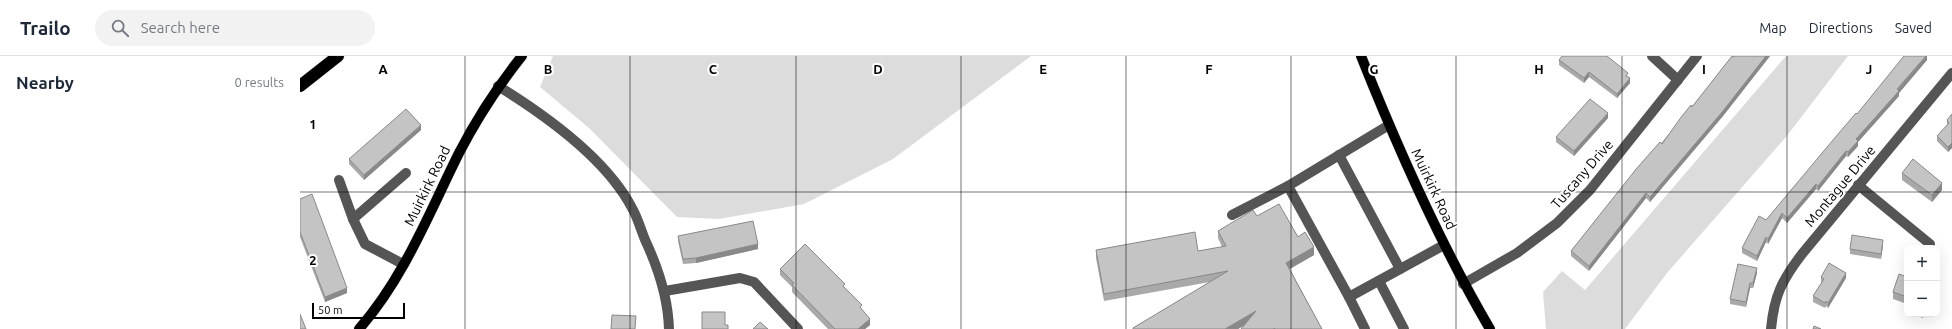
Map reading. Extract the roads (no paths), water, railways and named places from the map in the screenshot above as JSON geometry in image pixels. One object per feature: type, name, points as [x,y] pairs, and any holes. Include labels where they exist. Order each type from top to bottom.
[{"type":"highway","points":[[300,86],[338,56]]},
{"type":"main road","name":"Muirkirk Road","points":[[359,329],[384,297],[403,264],[432,212],[462,147],[498,86],[522,56]]},
{"type":"main road","name":"Muirkirk Road","points":[[1361,56],[1389,125],[1444,245],[1463,284],[1490,329]]},
{"type":"street","points":[[1652,56],[1678,80]]},
{"type":"street","name":"Tuscany Drive","points":[[1463,284],[1517,252],[1557,223],[1590,190],[1697,56]]},
{"type":"street","name":"Montague Drive","points":[[1771,329],[1777,293],[1786,276],[1858,185],[1952,73]]},
{"type":"street","points":[[498,86],[555,124],[605,171],[632,208],[665,291],[669,329]]},
{"type":"street","points":[[1232,215],[1288,186],[1389,125]]},
{"type":"street","points":[[1340,155],[1400,269]]},
{"type":"street","points":[[353,219],[406,173]]},
{"type":"street","points":[[339,180],[353,219],[365,244],[403,264]]},
{"type":"street","points":[[1858,185],[1930,244]]},
{"type":"street","points":[[1288,186],[1349,297],[1364,329]]},
{"type":"street","points":[[1349,297],[1444,245]]},
{"type":"street","points":[[665,291],[740,278],[754,282],[798,329]]},
{"type":"street","points":[[1379,281],[1404,329]]}]
